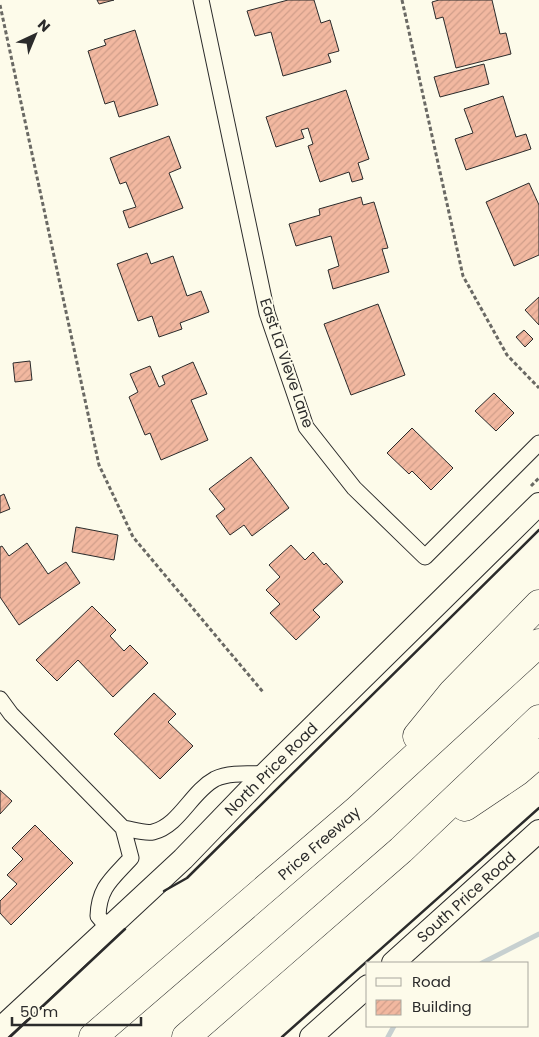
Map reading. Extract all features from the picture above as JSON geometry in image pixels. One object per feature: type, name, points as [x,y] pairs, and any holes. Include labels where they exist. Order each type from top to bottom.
[{"type":"highway","points":[[358,809],[452,693],[539,604]]},
{"type":"highway","name":"Price Freeway","points":[[93,1037],[358,809],[539,642]]},
{"type":"highway","points":[[186,1037],[401,850],[539,719]]},
{"type":"highway","points":[[401,850],[517,772],[539,753]]},
{"type":"main road","name":"North Price Road","points":[[0,1029],[183,859],[265,774],[539,504]]},
{"type":"main road","name":"South Price Road","points":[[394,962],[539,831]]},
{"type":"main road","points":[[311,1037],[366,988]]},
{"type":"street","name":"East La Vieve Lane","points":[[201,0],[267,313],[306,427],[354,488],[424,556],[539,443]]},
{"type":"street","points":[[0,699],[11,714],[123,828],[130,858],[106,885],[99,901],[98,916],[108,928]]},
{"type":"street","points":[[123,828],[152,833],[168,826],[202,790],[215,780],[231,775],[265,774]]},
{"type":"path","points":[[402,0],[463,276],[507,355],[539,388]]},
{"type":"path","points":[[0,5],[99,465],[133,538],[263,692]]},
{"type":"building","points":[[97,0],[114,0],[99,4]]},
{"type":"building","points":[[288,0],[314,0],[321,23],[330,20],[339,51],[328,54],[331,62],[283,76],[271,32],[255,36],[247,11]]},
{"type":"building","points":[[439,0],[492,0],[500,34],[506,33],[511,54],[456,68],[443,17],[436,19],[432,2]]},
{"type":"building","points":[[135,30],[158,105],[119,117],[114,101],[105,104],[88,51],[106,45],[104,40]]},
{"type":"building","points":[[484,64],[489,84],[440,97],[434,77]]},
{"type":"building","points":[[346,90],[369,159],[358,163],[363,179],[352,182],[349,172],[320,182],[308,146],[313,144],[308,128],[301,130],[304,138],[276,147],[266,117]]},
{"type":"building","points":[[503,96],[516,137],[526,134],[531,149],[466,170],[455,139],[473,133],[464,109]]},
{"type":"building","points":[[169,136],[181,168],[169,173],[183,208],[129,228],[123,211],[136,207],[126,182],[120,184],[110,158]]},
{"type":"building","points":[[529,183],[539,205],[539,255],[514,266],[486,202]]},
{"type":"building","points":[[361,197],[363,205],[374,202],[388,248],[382,249],[389,272],[333,289],[328,270],[339,266],[331,236],[296,246],[289,224],[320,215],[319,209]]},
{"type":"building","points":[[147,253],[151,264],[173,256],[187,296],[201,291],[209,312],[180,323],[182,329],[159,337],[152,316],[138,321],[117,264]]},
{"type":"building","points":[[539,297],[539,325],[525,310]]},
{"type":"building","points":[[378,304],[405,375],[351,395],[324,324]]},
{"type":"building","points":[[524,330],[533,339],[525,347],[516,337]]},
{"type":"building","points":[[30,361],[32,380],[15,382],[13,363]]},
{"type":"building","points":[[193,362],[207,394],[191,400],[208,440],[161,460],[150,433],[145,435],[129,397],[138,392],[130,374],[150,366],[159,387],[165,384],[162,376]]},
{"type":"building","points":[[494,393],[514,413],[496,431],[475,411]]},
{"type":"building","points":[[412,428],[453,468],[431,490],[412,471],[409,474],[387,453]]},
{"type":"building","points":[[251,457],[289,508],[252,536],[244,525],[230,535],[216,516],[225,509],[209,489]]},
{"type":"building","points":[[4,494],[10,509],[0,513],[0,496]]},
{"type":"building","points":[[76,527],[118,535],[114,560],[72,552]]},
{"type":"building","points":[[27,543],[48,574],[66,562],[80,583],[19,625],[0,597],[0,547],[2,546],[9,556]]},
{"type":"building","points":[[291,545],[305,560],[313,552],[343,582],[313,610],[320,617],[296,640],[270,613],[280,604],[266,590],[280,577],[269,565]]},
{"type":"building","points":[[92,606],[116,630],[110,636],[124,651],[130,645],[148,663],[113,697],[78,660],[57,681],[36,660]]},
{"type":"building","points":[[154,693],[176,714],[168,722],[193,746],[160,779],[114,734]]},
{"type":"building","points":[[0,790],[12,801],[0,814]]},
{"type":"building","points":[[35,825],[73,863],[11,925],[0,913],[0,901],[17,884],[7,875],[23,859],[12,848]]},
{"type":"waterway","points":[[484,962],[539,934]]},
{"type":"waterway","points":[[388,1037],[393,1027]]},
{"type":"wall","points":[[164,891],[187,878],[539,530]]},
{"type":"wall","points":[[366,962],[539,808]]},
{"type":"wall","points":[[10,1037],[125,929]]},
{"type":"wall","points":[[282,1037],[366,962]]}]
